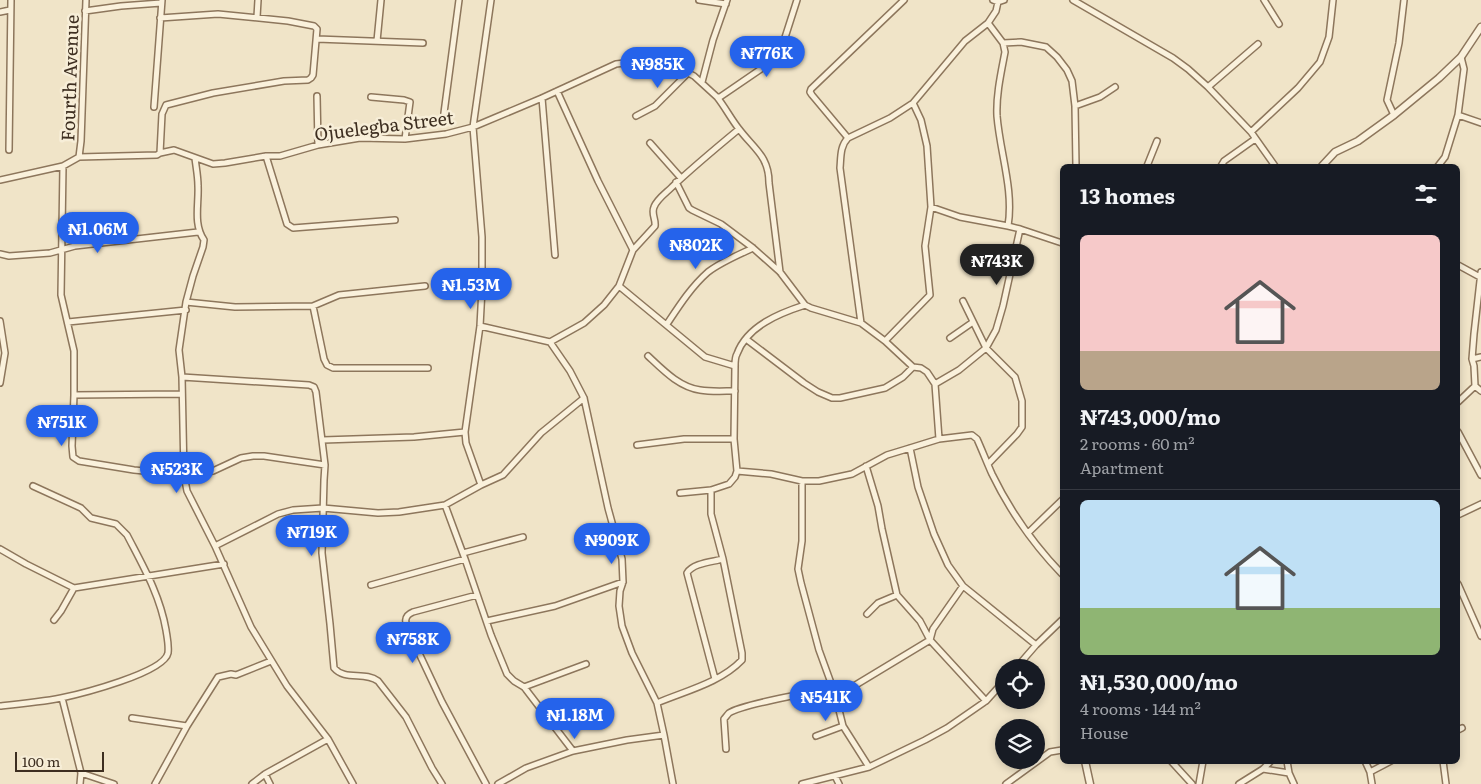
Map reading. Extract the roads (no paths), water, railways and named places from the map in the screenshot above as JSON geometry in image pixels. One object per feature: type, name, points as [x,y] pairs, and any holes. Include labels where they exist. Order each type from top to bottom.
[{"type":"street","points":[[9,150],[11,0]]},
{"type":"street","name":"Fourth Avenue","points":[[79,157],[86,0]]},
{"type":"street","points":[[257,17],[258,0]]},
{"type":"street","points":[[377,41],[381,0]]},
{"type":"street","points":[[444,112],[459,0]]},
{"type":"street","points":[[482,485],[466,443],[465,432],[480,326],[482,289],[482,238],[474,126],[491,0]]},
{"type":"street","points":[[699,0],[726,2],[712,40],[702,82]]},
{"type":"street","points":[[780,272],[769,172],[763,157],[717,97],[720,97],[777,58],[797,0]]},
{"type":"street","points":[[848,138],[812,96],[811,89],[904,0]]},
{"type":"street","points":[[1073,0],[1188,69],[1251,132],[1274,164]]},
{"type":"street","points":[[1264,0],[1279,24]]},
{"type":"street","points":[[1251,132],[1298,88],[1320,62],[1329,37],[1333,0]]},
{"type":"street","points":[[1394,115],[1387,100],[1399,43],[1404,0]]},
{"type":"street","points":[[861,323],[840,168],[841,149],[848,138],[890,118],[913,103],[965,42],[988,23],[996,11],[998,1]]},
{"type":"street","points":[[85,11],[161,2],[154,107]]},
{"type":"street","points":[[0,12],[10,10]]},
{"type":"street","points":[[160,18],[218,14],[257,17],[314,26],[317,29],[313,75],[311,78],[308,80],[284,81],[231,90],[166,105],[162,114],[160,153]]},
{"type":"street","points":[[988,23],[1003,43],[1004,52],[996,102],[1010,216],[1008,226]]},
{"type":"street","points":[[1324,164],[1335,152],[1358,141],[1394,115],[1439,78],[1461,57],[1481,27]]},
{"type":"street","points":[[316,39],[422,42]]},
{"type":"street","points":[[1003,43],[1021,42],[1046,47],[1067,70],[1072,81],[1075,106],[1076,164]]},
{"type":"street","points":[[1208,87],[1258,44]]},
{"type":"street","points":[[1440,164],[1445,158],[1458,115],[1464,69],[1461,57]]},
{"type":"street","name":"Ojuelegba Street","points":[[0,180],[63,166],[79,157],[157,155],[174,150],[213,164],[266,156],[280,156],[318,145],[360,138],[405,139],[446,134],[474,126],[542,98],[616,64],[634,62],[673,65],[694,76],[717,97]]},
{"type":"street","points":[[636,116],[655,106],[688,73]]},
{"type":"street","points":[[1075,106],[1100,97],[1115,87]]},
{"type":"street","points":[[557,91],[598,181],[633,250]]},
{"type":"street","points":[[317,96],[318,145]]},
{"type":"street","points":[[371,97],[410,102],[405,139]]},
{"type":"street","points":[[542,98],[555,255]]},
{"type":"street","points":[[885,340],[930,294],[925,246],[931,207],[927,146],[921,120],[913,103]]},
{"type":"street","points":[[1458,115],[1481,123]]},
{"type":"street","points":[[480,326],[550,342],[584,323],[604,305],[619,286],[633,250],[655,226],[653,208],[662,196],[739,128]]},
{"type":"street","points":[[1222,164],[1256,139]]},
{"type":"street","points":[[1148,164],[1157,141]]},
{"type":"street","points":[[650,143],[679,180],[692,210],[721,224],[753,248],[780,272],[805,305],[861,323],[885,340],[912,367],[920,368],[927,372],[935,384],[939,438]]},
{"type":"street","points":[[266,156],[287,224],[293,228],[395,220]]},
{"type":"street","points":[[194,158],[198,187],[198,232],[204,240],[186,302],[179,350],[182,377],[184,475],[187,491],[224,564],[251,627],[286,686],[328,739],[353,784]]},
{"type":"street","points":[[63,166],[61,295],[74,351],[73,457],[75,459],[134,470],[194,476],[213,471],[241,458],[253,456],[325,465]]},
{"type":"street","points":[[931,207],[960,216],[1020,229],[1060,242]]},
{"type":"street","points":[[935,384],[959,370],[986,348],[996,330],[1020,229]]},
{"type":"street","points":[[0,254],[9,256],[50,253],[75,246],[198,232]]},
{"type":"street","points":[[667,324],[682,301],[710,271],[736,255],[753,248]]},
{"type":"street","points":[[1460,267],[1481,275],[1472,359],[1475,386],[1481,391]]},
{"type":"street","points":[[186,302],[235,306],[313,306],[339,294],[425,286]]},
{"type":"street","points":[[619,286],[705,357],[735,366]]},
{"type":"street","points":[[963,301],[986,348],[1015,377],[1022,401],[1022,426],[1017,434],[988,464]]},
{"type":"street","points":[[680,493],[711,490],[733,481],[737,471],[734,439],[735,366],[737,354],[755,329],[784,312],[805,305]]},
{"type":"street","points":[[313,306],[324,359],[327,365],[332,368],[428,368]]},
{"type":"street","points":[[68,322],[186,310]]},
{"type":"street","points":[[0,321],[5,353],[0,383]]},
{"type":"street","points":[[950,338],[973,322]]},
{"type":"street","points":[[746,339],[804,383],[832,398],[885,388],[902,377],[912,367]]},
{"type":"street","points":[[550,342],[570,371],[584,398],[608,508],[622,559],[623,582],[619,606],[622,626],[632,653],[657,703],[673,784]]},
{"type":"street","points":[[648,356],[681,384],[700,390],[735,391]]},
{"type":"street","points":[[1472,359],[1481,357]]},
{"type":"street","points":[[182,377],[310,385],[314,387],[323,440],[325,465],[322,553],[334,668],[340,674],[372,677],[378,681],[406,717],[442,784]]},
{"type":"street","points":[[1460,400],[1475,386]]},
{"type":"street","points":[[74,395],[182,394]]},
{"type":"street","points":[[215,546],[278,514],[293,510],[323,508],[378,513],[445,505],[503,475],[541,433],[584,398]]},
{"type":"street","points":[[323,440],[414,437],[465,432]]},
{"type":"street","points":[[737,471],[770,474],[802,481],[830,480],[852,474],[887,455],[939,438],[972,435],[976,439],[1008,502],[1028,534],[1060,572]]},
{"type":"street","points":[[1460,436],[1481,475]]},
{"type":"street","points":[[637,445],[684,438],[734,439]]},
{"type":"street","points":[[910,448],[918,487],[934,534],[948,565],[963,586],[1036,645]]},
{"type":"street","points":[[866,466],[878,506],[897,594],[920,621],[930,640],[986,701]]},
{"type":"street","points":[[802,481],[802,541],[798,569],[801,584],[819,650],[844,726],[869,767]]},
{"type":"street","points":[[0,706],[62,698],[138,676],[165,659],[168,654],[163,611],[127,535],[116,524],[91,518],[81,508],[33,486]]},
{"type":"street","points":[[657,703],[715,679],[742,660],[723,559],[711,514],[711,490]]},
{"type":"street","points":[[1028,534],[1060,502]]},
{"type":"street","points":[[1460,514],[1481,504]]},
{"type":"street","points":[[445,505],[491,635],[507,674],[524,687],[572,751]]},
{"type":"street","points":[[371,585],[523,537]]},
{"type":"street","points":[[0,548],[26,564],[74,588],[224,564]]},
{"type":"street","points":[[715,679],[687,573],[694,566],[723,559]]},
{"type":"street","points":[[487,621],[555,606],[623,582]]},
{"type":"street","points":[[726,749],[724,719],[728,713],[814,692],[834,694],[844,692],[930,640],[933,629],[963,586]]},
{"type":"street","points":[[54,620],[74,588]]},
{"type":"street","points":[[1460,589],[1481,636]]},
{"type":"street","points":[[867,614],[878,603],[897,594]]},
{"type":"street","points":[[477,595],[413,612],[408,614],[405,619],[408,632],[442,702],[486,784]]},
{"type":"street","points":[[1024,659],[1060,622]]},
{"type":"street","points":[[155,784],[187,726],[218,677],[231,674],[236,675],[271,661]]},
{"type":"street","points":[[524,687],[586,664]]},
{"type":"street","points":[[802,784],[869,767],[947,728],[986,701],[995,691]]},
{"type":"street","points":[[62,698],[81,773],[80,784]]},
{"type":"street","points":[[132,718],[187,726]]},
{"type":"street","points":[[816,736],[844,726]]},
{"type":"street","points":[[498,784],[526,768],[572,751],[664,735]]},
{"type":"street","points":[[252,784],[265,774],[328,739]]},
{"type":"street","points":[[1006,784],[1050,752],[1060,750]]},
{"type":"street","points":[[1086,764],[1090,784]]},
{"type":"street","points":[[1174,764],[1192,784]]},
{"type":"street","points":[[1199,784],[1202,764]]},
{"type":"street","points":[[1239,784],[1269,764]]},
{"type":"street","points":[[1288,764],[1294,784]]},
{"type":"street","points":[[1366,764],[1372,784]]},
{"type":"street","points":[[1370,772],[1386,764]]},
{"type":"street","points":[[1443,764],[1446,784]]},
{"type":"street","points":[[1264,769],[1289,773]]},
{"type":"street","points":[[81,773],[114,784]]},
{"type":"street","points":[[265,774],[270,784]]},
{"type":"street","points":[[835,776],[839,784]]}]
